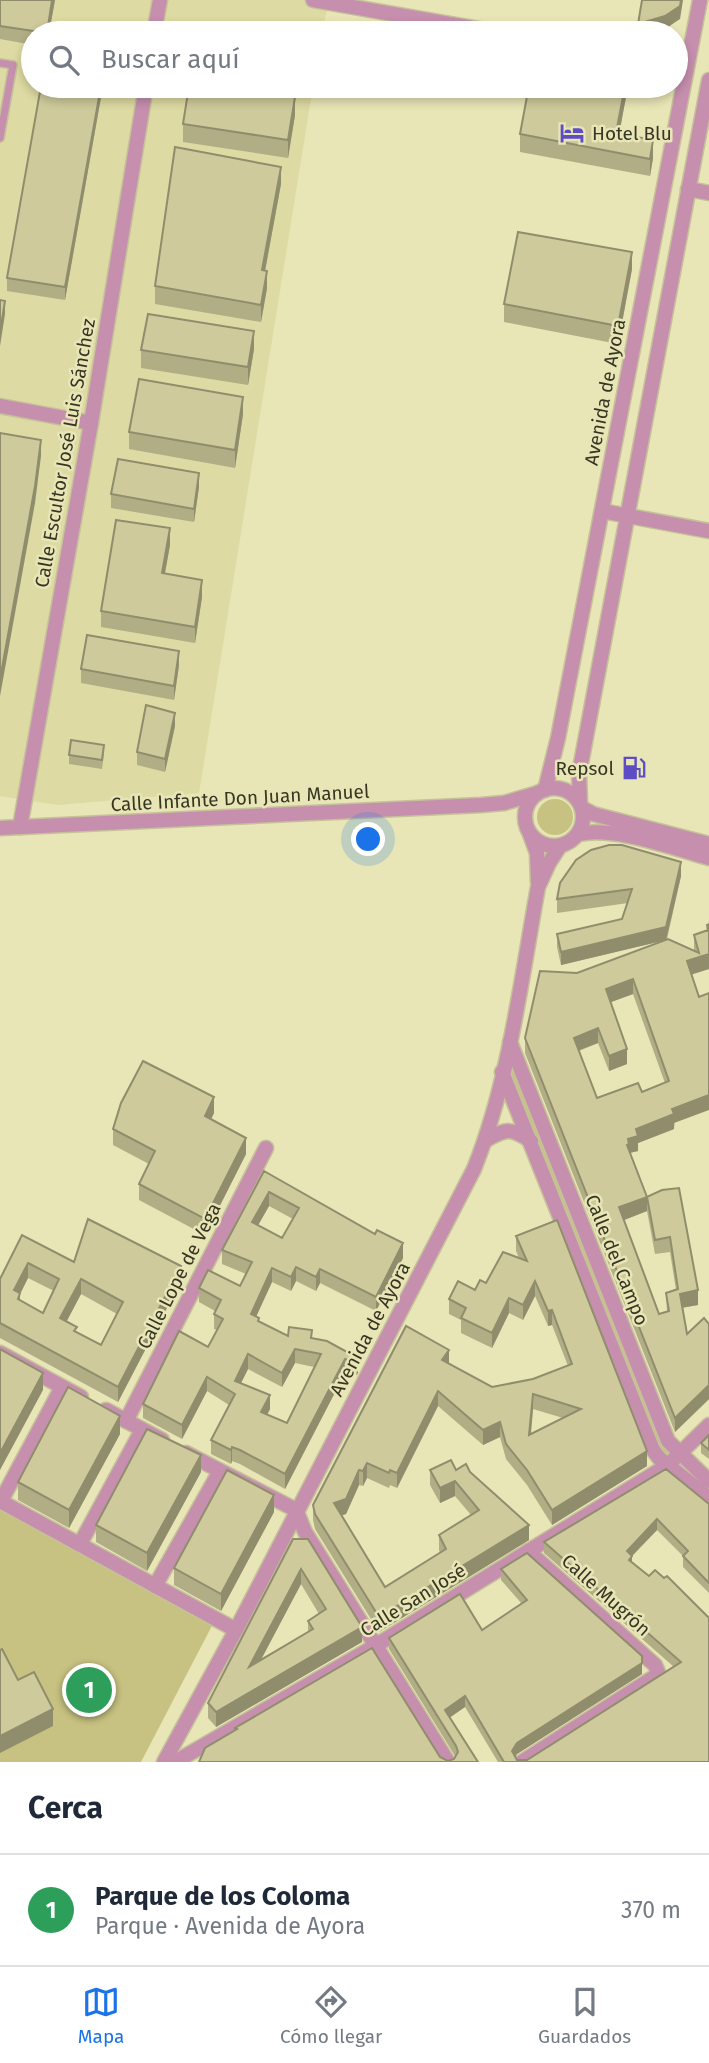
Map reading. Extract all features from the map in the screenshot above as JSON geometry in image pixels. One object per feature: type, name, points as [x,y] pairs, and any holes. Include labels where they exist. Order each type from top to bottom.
[{"type":"street","points":[[156,21],[160,0]]},
{"type":"street","points":[[313,0],[433,21]]},
{"type":"street","name":"Avenida de Ayora","points":[[688,43],[700,0]]},
{"type":"street","points":[[709,80],[579,774],[581,805],[583,824],[579,834],[560,846],[543,844],[528,827],[528,806],[541,792],[558,788],[566,790],[581,805],[593,814],[709,844]]},
{"type":"street","name":"Calle Escultor José Luis Sánchez","points":[[20,827],[91,423],[144,98]]},
{"type":"street","name":"Avenida de Ayora","points":[[541,792],[558,738],[669,165],[678,98]]},
{"type":"street","points":[[669,165],[691,170]]},
{"type":"street","points":[[688,189],[709,193]]},
{"type":"street","points":[[660,211],[683,215]]},
{"type":"street","points":[[0,406],[91,423]]},
{"type":"street","points":[[602,511],[709,531]]},
{"type":"street","name":"Calle Infante Don Juan Manuel","points":[[0,828],[481,806],[505,803],[541,792]]},
{"type":"street","name":"Calle Infante Don Juan Manuel","points":[[481,806],[502,809],[528,827]]},
{"type":"street","name":"Avenida de Ayora","points":[[163,1762],[236,1630],[460,1198],[486,1140],[509,1040],[538,887],[537,853],[528,827]]},
{"type":"street","points":[[579,834],[594,831],[612,833],[709,858]]},
{"type":"street","name":"Avenida de Ayora","points":[[538,887],[560,846]]},
{"type":"street","name":"Calle del Campo","points":[[509,1040],[668,1441],[709,1481]]},
{"type":"street","name":"Calle del Campo","points":[[502,1072],[653,1450],[709,1498]]},
{"type":"street","points":[[486,1140],[510,1130],[531,1141]]},
{"type":"street","name":"Calle Lope de Vega","points":[[126,1421],[266,1148]]},
{"type":"street","points":[[0,1353],[296,1510],[305,1532],[448,1762]]},
{"type":"street","points":[[62,1387],[0,1501],[236,1630]]},
{"type":"street","name":"Calle San José","points":[[175,1762],[375,1646],[668,1465],[709,1424]]},
{"type":"street","points":[[80,1544],[142,1430]]},
{"type":"street","points":[[155,1586],[220,1471]]},
{"type":"street","name":"Calle Mugrón","points":[[522,1762],[656,1676],[658,1668],[528,1551]]},
{"type":"lane","points":[[0,62],[13,65],[0,138]]},
{"type":"shaded area","points":[[0,0],[329,0],[325,21],[21,21],[21,98],[311,98],[199,793],[58,805],[0,796]]},
{"type":"shaded area","points":[[555,799],[568,804],[573,817],[568,830],[555,835],[542,830],[537,817],[542,804]]},
{"type":"shaded area","points":[[509,1040],[668,1441],[709,1481],[709,1498],[659,1458],[502,1072]]},
{"type":"shaded area","points":[[0,1499],[216,1618],[141,1762],[0,1762]]},
{"type":"building","points":[[0,0],[52,0],[49,21],[21,21],[21,29],[0,26]]},
{"type":"building","points":[[642,0],[681,0],[680,6],[665,16],[638,21]]},
{"type":"building","points":[[39,98],[99,98],[65,287],[7,278]]},
{"type":"building","points":[[187,98],[295,98],[288,140],[183,124]]},
{"type":"building","points":[[527,98],[623,98],[616,133],[653,140],[650,159],[520,134]]},
{"type":"building","points":[[175,147],[281,167],[262,270],[267,271],[261,305],[155,286]]},
{"type":"building","points":[[518,232],[632,252],[618,326],[504,304]]},
{"type":"building","points":[[0,300],[5,301],[0,332]]},
{"type":"building","points":[[148,314],[254,331],[248,367],[141,350]]},
{"type":"building","points":[[139,379],[243,397],[235,450],[129,432]]},
{"type":"building","points":[[0,433],[41,440],[0,679]]},
{"type":"building","points":[[118,459],[199,473],[194,509],[111,494]]},
{"type":"building","points":[[116,520],[170,528],[162,573],[202,580],[195,627],[101,611]]},
{"type":"building","points":[[87,635],[179,651],[174,686],[81,669]]},
{"type":"building","points":[[146,705],[175,713],[165,759],[137,752]]},
{"type":"building","points":[[71,740],[104,745],[102,760],[69,755]]},
{"type":"building","points":[[622,845],[681,862],[666,927],[561,952],[557,934],[622,919],[632,889],[557,899],[560,883],[576,860],[591,850]]},
{"type":"building","points":[[709,924],[709,954],[687,961],[699,997],[709,993],[709,1095],[672,1109],[674,1114],[636,1129],[638,1136],[628,1139],[627,1145],[647,1197],[662,1190],[679,1188],[698,1290],[680,1294],[687,1334],[704,1318],[709,1324],[709,1385],[675,1418],[525,1038],[540,971],[577,973],[668,939],[699,953],[694,935],[708,930]],"holes":[[[633,979],[669,1081],[642,1092],[638,1083],[597,1098],[574,1038],[598,1028],[609,1056],[627,1049],[606,989]],[[647,1197],[655,1240],[670,1237],[678,1289],[666,1293],[669,1311],[659,1314],[619,1207]]]},
{"type":"building","points":[[143,1061],[214,1097],[205,1116],[246,1138],[205,1219],[139,1184],[155,1151],[113,1129],[121,1103]]},
{"type":"building","points":[[264,1171],[375,1234],[377,1230],[403,1243],[376,1297],[320,1269],[316,1277],[296,1267],[291,1277],[272,1268],[251,1314],[259,1318],[258,1321],[288,1336],[289,1327],[312,1330],[311,1338],[327,1341],[358,1358],[357,1361],[345,1359],[285,1474],[240,1450],[232,1447],[231,1450],[211,1440],[235,1394],[207,1377],[182,1425],[143,1404],[179,1331],[208,1347],[223,1319],[214,1314],[221,1300],[199,1288],[208,1270],[240,1286],[252,1262],[222,1250]],"holes":[[[269,1192],[299,1208],[282,1238],[252,1222]],[[295,1349],[321,1354],[287,1423],[261,1412],[270,1395],[235,1381],[248,1354],[282,1373]]]},
{"type":"building","points":[[88,1219],[181,1266],[118,1387],[0,1323],[0,1279],[22,1235],[74,1262]],"holes":[[[28,1263],[59,1279],[43,1313],[18,1299],[20,1293],[14,1290]],[[81,1279],[123,1302],[101,1345],[74,1331],[77,1327],[60,1318]]]},
{"type":"building","points":[[557,1220],[647,1451],[552,1510],[527,1470],[506,1444],[500,1422],[483,1430],[438,1391],[397,1473],[390,1470],[389,1473],[367,1463],[363,1471],[359,1470],[346,1499],[334,1503],[385,1587],[446,1549],[439,1535],[479,1510],[455,1481],[440,1488],[430,1470],[451,1460],[456,1470],[466,1464],[470,1472],[529,1525],[379,1617],[315,1514],[313,1505],[406,1326],[449,1350],[442,1360],[492,1387],[533,1379],[572,1364],[552,1310],[548,1311],[535,1281],[523,1305],[509,1298],[492,1333],[461,1318],[466,1308],[449,1299],[458,1281],[475,1290],[480,1280],[486,1283],[503,1252],[527,1261],[516,1236]],"holes":[[[533,1394],[581,1409],[529,1435]]]},
{"type":"building","points":[[0,1349],[43,1373],[0,1453]]},
{"type":"building","points":[[68,1387],[120,1416],[69,1510],[18,1482]]},
{"type":"building","points":[[147,1429],[201,1455],[147,1553],[96,1525]]},
{"type":"building","points":[[709,1435],[709,1450],[701,1443]]},
{"type":"building","points":[[666,1469],[709,1504],[709,1583],[683,1556],[688,1551],[657,1519],[627,1551],[632,1556],[629,1560],[649,1576],[655,1570],[664,1578],[667,1576],[709,1618],[709,1762],[504,1762],[465,1696],[445,1710],[478,1762],[199,1762],[205,1748],[237,1729],[235,1728],[372,1648],[440,1757],[448,1761],[454,1759],[458,1752],[456,1746],[389,1638],[460,1594],[482,1630],[527,1600],[501,1569],[527,1553],[642,1656],[642,1663],[517,1743],[512,1751],[517,1760],[527,1760],[681,1662],[544,1542]]},
{"type":"building","points":[[227,1470],[274,1495],[221,1594],[174,1568]]},
{"type":"building","points":[[293,1539],[308,1539],[362,1627],[216,1712],[208,1703]],"holes":[[[301,1569],[326,1609],[308,1621],[313,1629],[249,1667]]]},
{"type":"building","points":[[2,1649],[18,1680],[34,1672],[53,1709],[0,1736],[0,1650]]},
{"type":"place","name":"Hotel Blu","points":[[572,133]]},
{"type":"place","name":"Repsol","points":[[634,768]]},
{"type":"place","name":"Parque de los Coloma","points":[[89,1690]]}]
